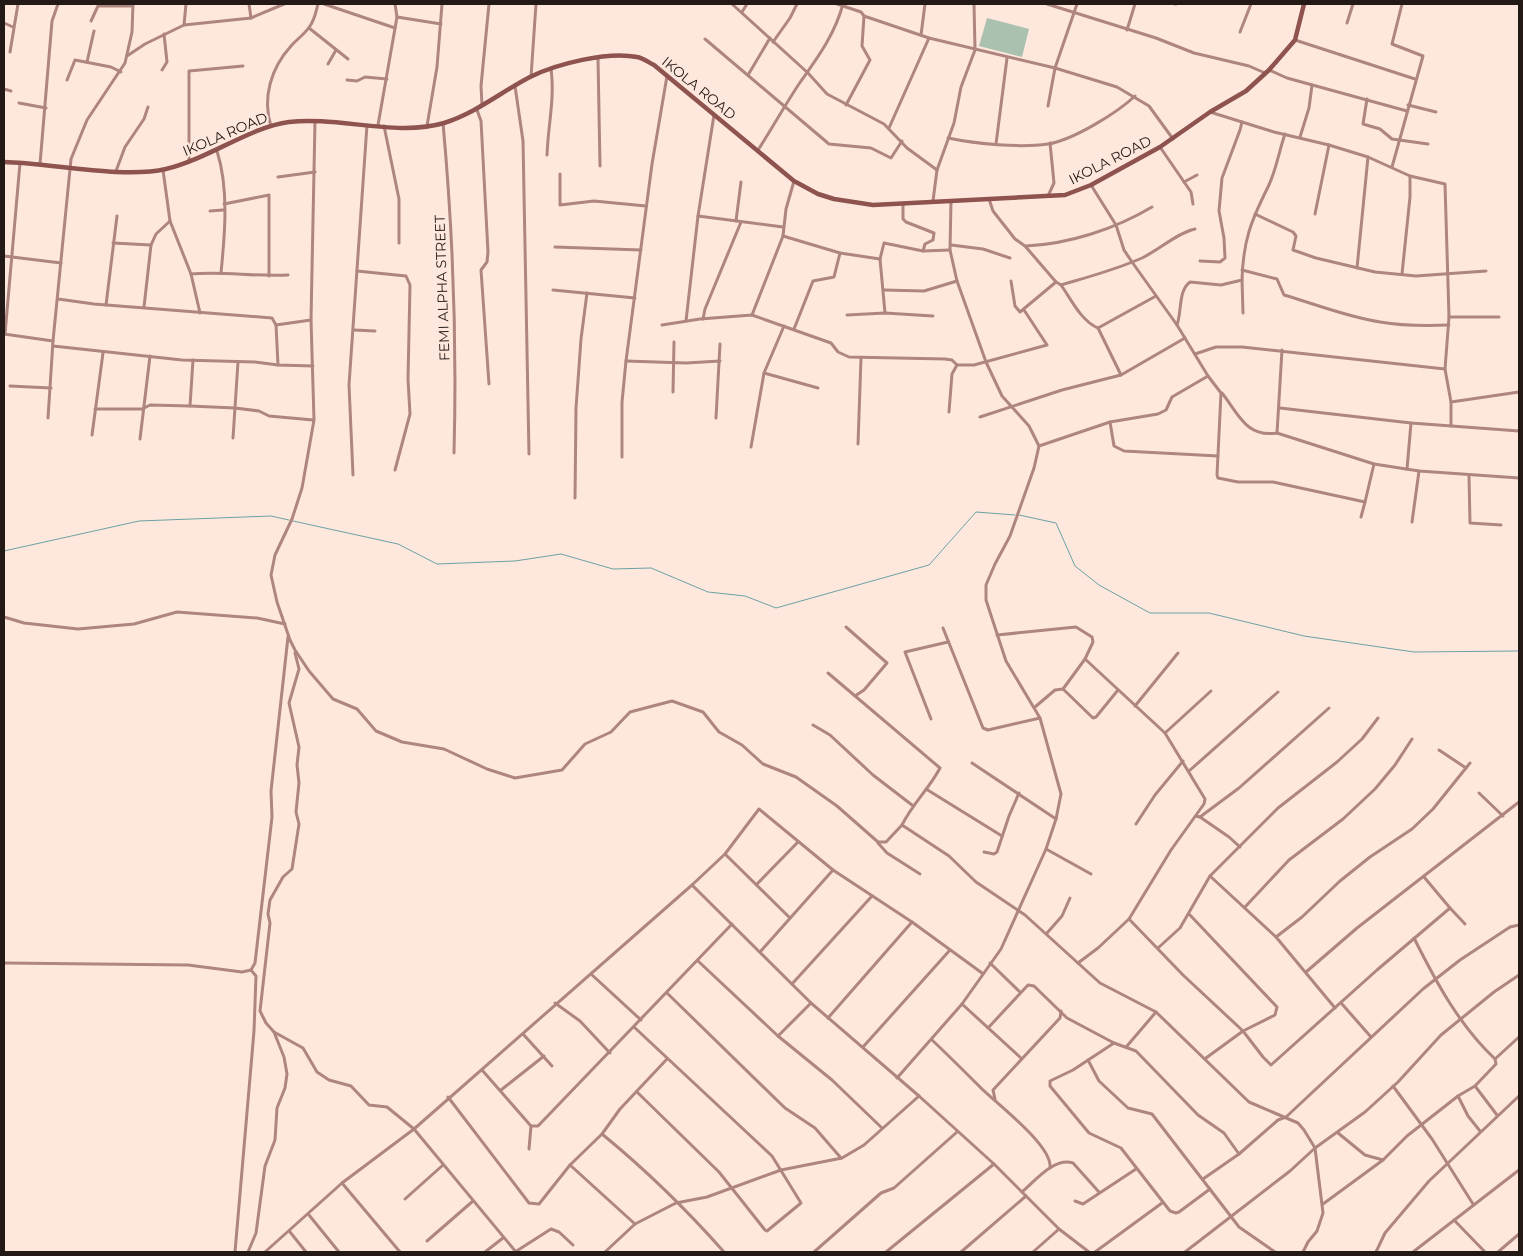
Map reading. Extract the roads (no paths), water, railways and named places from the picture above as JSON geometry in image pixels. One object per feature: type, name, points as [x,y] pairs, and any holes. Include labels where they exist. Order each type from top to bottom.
[{"type":"street","points":[[10,52],[18,4]]},
{"type":"street","points":[[40,164],[52,21],[58,4]]},
{"type":"street","points":[[184,25],[186,4]]},
{"type":"street","points":[[249,4],[251,18]]},
{"type":"street","points":[[127,56],[164,34],[184,25],[251,18],[284,4]]},
{"type":"street","points":[[272,126],[266,104],[267,94],[275,71],[288,50],[309,28],[318,4]]},
{"type":"street","points":[[324,4],[395,28]]},
{"type":"street","points":[[395,4],[397,17],[381,126],[399,199],[399,243]]},
{"type":"street","points":[[427,126],[437,67],[442,4]]},
{"type":"street","points":[[482,107],[481,86],[489,4]]},
{"type":"street","points":[[532,77],[536,4]]},
{"type":"street","points":[[732,4],[808,73],[826,94],[875,118],[938,170]]},
{"type":"street","points":[[742,12],[747,4]]},
{"type":"street","points":[[774,42],[797,4]]},
{"type":"street","points":[[837,4],[861,12],[864,16],[930,38],[1055,68],[1117,87],[1135,96],[1155,112],[1173,139]]},
{"type":"street","points":[[921,35],[925,4]]},
{"type":"street","points":[[933,201],[938,170],[961,87],[975,50],[974,4]]},
{"type":"street","points":[[1048,4],[1156,38],[1208,58],[1249,66],[1407,111]]},
{"type":"street","points":[[1048,106],[1055,68],[1077,4]]},
{"type":"street","points":[[1127,30],[1134,4]]},
{"type":"street","points":[[1240,32],[1251,4]]},
{"type":"street","name":"IKOLA ROAD","points":[[4,162],[116,171],[163,170],[189,163],[272,126],[289,122],[315,121],[381,126],[427,126],[443,123],[476,110],[532,77],[551,70],[616,55],[639,57],[654,65],[794,181],[818,194],[848,202],[872,205],[1065,195],[1091,185],[1160,147],[1210,112],[1246,91],[1267,72],[1295,40],[1304,4]]},
{"type":"street","points":[[1347,23],[1352,4]]},
{"type":"street","points":[[1392,167],[1422,55],[1393,45],[1391,42],[1402,4]]},
{"type":"street","points":[[48,418],[53,341],[71,160],[87,120],[121,72],[127,56],[132,32],[132,5],[98,6],[91,21]]},
{"type":"street","points":[[758,150],[835,28],[843,5]]},
{"type":"street","points":[[846,105],[870,60],[862,46],[864,16]]},
{"type":"street","points":[[397,17],[440,24]]},
{"type":"street","points":[[4,23],[13,27]]},
{"type":"street","points":[[309,28],[348,59]]},
{"type":"street","points":[[87,62],[94,31]]},
{"type":"street","points":[[162,70],[168,60],[164,34]]},
{"type":"street","points":[[748,75],[770,38]]},
{"type":"street","points":[[889,128],[930,38]]},
{"type":"street","points":[[705,39],[829,144],[871,148],[891,158],[902,141]]},
{"type":"street","points":[[1295,40],[1416,79]]},
{"type":"street","points":[[328,64],[336,50]]},
{"type":"street","points":[[598,58],[600,166]]},
{"type":"street","points":[[996,144],[1007,58]]},
{"type":"street","points":[[68,80],[74,60],[112,67],[121,72]]},
{"type":"street","points":[[189,163],[188,71],[243,66]]},
{"type":"street","points":[[547,155],[548,127],[554,91],[551,70]]},
{"type":"street","points":[[622,457],[622,402],[626,361],[646,206],[667,76]]},
{"type":"street","points":[[346,80],[357,81],[365,77],[387,79]]},
{"type":"street","points":[[1300,137],[1309,108],[1312,85]]},
{"type":"street","points":[[515,86],[523,141],[529,454]]},
{"type":"street","points":[[4,89],[11,91]]},
{"type":"street","points":[[948,138],[996,144],[1050,144],[1088,128],[1116,112],[1135,96]]},
{"type":"street","points":[[1367,99],[1363,124],[1380,129],[1392,139],[1428,144]]},
{"type":"street","points":[[19,102],[46,108]]},
{"type":"street","points":[[1408,105],[1436,112]]},
{"type":"street","points":[[116,171],[126,147],[144,119],[148,107]]},
{"type":"street","points":[[476,110],[481,121],[488,240],[487,262],[481,270],[489,384]]},
{"type":"street","points":[[1210,112],[1368,157],[1410,176],[1443,182],[1446,186],[1447,273],[1450,317],[1445,369],[1451,402],[1451,426]]},
{"type":"street","points":[[686,321],[698,216],[714,115]]},
{"type":"street","points":[[315,121],[313,139],[312,320],[314,420],[302,488],[288,529],[275,555],[271,575],[277,602],[295,650],[299,669],[289,703],[299,747],[297,765],[299,783],[296,812],[299,824],[292,869],[283,877],[270,900],[265,977],[260,1011],[266,1023],[274,1032],[303,1048],[317,1072],[329,1080],[351,1086],[369,1105],[387,1107],[414,1129],[515,1252],[550,1228],[559,1232],[573,1245]]},
{"type":"street","points":[[1200,261],[1220,262],[1225,258],[1224,238],[1219,211],[1222,178],[1242,122]]},
{"type":"street","name":"FEMI ALPHA STREET","points":[[443,123],[453,259],[456,371],[454,452]]},
{"type":"street","points":[[353,475],[349,385],[368,125]]},
{"type":"street","points":[[1243,313],[1242,270],[1245,242],[1268,186],[1285,134]]},
{"type":"street","points":[[1047,197],[1054,183],[1050,144]]},
{"type":"street","points":[[1315,214],[1329,145]]},
{"type":"street","points":[[1160,147],[1191,192],[1194,204]]},
{"type":"street","points":[[217,151],[223,177],[224,204],[224,240],[221,273]]},
{"type":"street","points":[[1357,268],[1368,157]]},
{"type":"street","points":[[20,162],[4,334],[53,341]]},
{"type":"street","points":[[163,170],[170,221],[191,274],[200,312]]},
{"type":"street","points":[[278,177],[314,172]]},
{"type":"street","points":[[560,174],[560,205],[575,205],[594,201],[646,206]]},
{"type":"street","points":[[1184,182],[1197,175]]},
{"type":"street","points":[[1402,274],[1410,176]]},
{"type":"street","points":[[752,315],[783,236],[787,201],[794,181]]},
{"type":"street","points":[[736,221],[741,182]]},
{"type":"street","points":[[1091,185],[1116,225],[1132,262],[1177,325],[1208,376],[1245,426],[1266,434],[1277,433],[1374,464],[1418,471],[1519,478]]},
{"type":"street","points":[[224,204],[269,195],[269,276]]},
{"type":"street","points":[[989,199],[994,210],[1015,239],[1026,246],[1056,282],[1061,285],[1076,308],[1092,326],[1098,328],[1121,376]]},
{"type":"street","points":[[897,1078],[962,1004],[982,973],[1001,949],[1046,850],[1056,819],[1061,794],[1040,718],[1035,707],[1012,675],[1000,648],[986,600],[986,585],[994,564],[1010,536],[1014,519],[1034,468],[1039,446],[1029,426],[1002,396],[986,362],[957,281],[950,250],[951,200]]},
{"type":"street","points":[[902,203],[903,219],[906,222],[934,233],[933,240],[925,244],[923,251]]},
{"type":"street","points":[[1026,246],[1070,239],[1116,225],[1130,220],[1152,207]]},
{"type":"street","points":[[210,211],[223,210]]},
{"type":"street","points":[[1255,214],[1292,232],[1296,236],[1293,250],[1297,253],[1357,268],[1402,274],[1486,271]]},
{"type":"street","points":[[106,305],[117,216]]},
{"type":"street","points":[[698,216],[783,227]]},
{"type":"street","points":[[144,307],[151,245],[156,234],[170,221]]},
{"type":"street","points":[[703,319],[705,308],[741,222]]},
{"type":"street","points":[[1061,285],[1085,280],[1132,262],[1168,244],[1188,230],[1195,229]]},
{"type":"street","points":[[783,236],[840,253],[880,258]]},
{"type":"street","points":[[113,243],[151,245]]},
{"type":"street","points":[[885,313],[880,258],[884,243],[923,251],[950,250]]},
{"type":"street","points":[[951,245],[983,249],[1010,258]]},
{"type":"street","points":[[555,247],[641,250]]},
{"type":"street","points":[[794,329],[813,281],[834,277],[840,253]]},
{"type":"street","points":[[4,256],[61,264]]},
{"type":"street","points":[[1242,270],[1277,279],[1284,295],[1348,314],[1379,322],[1411,326],[1449,325]]},
{"type":"street","points":[[357,271],[406,276],[410,285],[408,379],[410,414],[395,470]]},
{"type":"street","points":[[191,274],[288,275]]},
{"type":"street","points":[[1177,325],[1181,315],[1183,291],[1190,282],[1221,285],[1242,280]]},
{"type":"street","points":[[884,290],[924,291],[957,281]]},
{"type":"street","points":[[1011,281],[1015,306],[1020,312],[1056,282]]},
{"type":"street","points":[[553,290],[635,298]]},
{"type":"street","points":[[575,498],[576,408],[581,339],[587,293]]},
{"type":"street","points":[[1098,328],[1156,296]]},
{"type":"street","points":[[58,299],[106,305],[270,317],[276,324],[278,366]]},
{"type":"street","points":[[957,365],[986,362],[1047,345],[1024,310]]},
{"type":"street","points":[[847,316],[885,313],[933,316]]},
{"type":"street","points":[[662,326],[686,321],[752,315],[831,344],[843,355],[861,358],[952,360],[957,365]]},
{"type":"street","points":[[1450,317],[1499,317]]},
{"type":"street","points":[[276,324],[312,320]]},
{"type":"street","points":[[751,447],[764,373],[784,326]]},
{"type":"street","points":[[354,330],[375,331]]},
{"type":"street","points":[[980,417],[1010,406],[1121,376],[1185,338]]},
{"type":"street","points":[[673,392],[674,342]]},
{"type":"street","points":[[716,418],[720,344]]},
{"type":"street","points":[[53,346],[103,353],[193,360],[255,362],[278,366],[313,366]]},
{"type":"street","points":[[1195,354],[1216,347],[1282,350],[1445,369]]},
{"type":"street","points":[[1277,433],[1282,350]]},
{"type":"street","points":[[92,435],[103,353]]},
{"type":"street","points":[[140,438],[142,409],[150,356]]},
{"type":"street","points":[[858,444],[861,358]]},
{"type":"street","points":[[190,406],[193,360]]},
{"type":"street","points":[[626,361],[720,361]]},
{"type":"street","points":[[233,438],[238,362]]},
{"type":"street","points":[[949,412],[951,380],[957,365]]},
{"type":"street","points":[[764,373],[818,388]]},
{"type":"street","points":[[1039,446],[1110,422],[1162,413],[1166,410],[1172,397],[1208,376]]},
{"type":"street","points":[[10,386],[51,388]]},
{"type":"street","points":[[1451,402],[1519,392]]},
{"type":"street","points":[[1221,393],[1216,475],[1222,479],[1238,482],[1273,482],[1365,502]]},
{"type":"street","points":[[95,409],[142,409],[150,405],[235,408],[259,411],[268,416],[314,420]]},
{"type":"street","points":[[1280,408],[1411,423],[1519,431]]},
{"type":"street","points":[[1110,422],[1114,446],[1124,451],[1218,456]]},
{"type":"street","points":[[1407,469],[1411,423]]},
{"type":"street","points":[[1361,517],[1374,464]]},
{"type":"street","points":[[1412,522],[1418,471]]},
{"type":"street","points":[[1469,475],[1470,523],[1501,525]]},
{"type":"street","points":[[4,617],[24,623],[78,630],[134,624],[177,612],[257,618],[286,624]]},
{"type":"street","points":[[846,627],[887,663],[864,690],[855,696]]},
{"type":"street","points":[[943,628],[985,730],[1040,718]]},
{"type":"street","points":[[996,635],[1076,628],[1094,639],[1085,659],[1063,689],[1055,690],[1035,707]]},
{"type":"street","points":[[4,963],[188,965],[242,972],[251,970],[255,963],[270,827],[271,791],[288,633]]},
{"type":"street","points":[[931,719],[905,652],[948,642]]},
{"type":"street","points":[[295,650],[333,699],[357,709],[376,731],[402,742],[444,749],[455,756],[473,760],[487,769],[509,777],[562,770],[585,744],[610,732],[630,712],[672,701],[697,708],[707,716],[719,732],[742,745],[763,764],[796,777],[837,806],[878,842],[887,853],[920,874]]},
{"type":"street","points":[[1135,706],[1178,653]]},
{"type":"street","points":[[1085,659],[1165,733],[1205,798],[1198,816]]},
{"type":"street","points":[[828,673],[940,768],[926,789],[912,805],[902,825],[886,842],[878,842]]},
{"type":"street","points":[[1063,689],[1093,718],[1096,717],[1118,690]]},
{"type":"street","points":[[1165,733],[1211,691]]},
{"type":"street","points":[[1189,771],[1278,692]]},
{"type":"street","points":[[1078,963],[1098,948],[1129,919],[1171,850],[1198,816],[1238,788],[1329,708]]},
{"type":"street","points":[[1158,948],[1174,934],[1190,914],[1210,876],[1278,808],[1306,788],[1362,739],[1378,718]]},
{"type":"street","points":[[813,725],[830,734],[873,775],[912,805]]},
{"type":"street","points":[[1245,907],[1289,860],[1343,819],[1375,789],[1395,765],[1412,739]]},
{"type":"street","points":[[1439,750],[1466,768]]},
{"type":"street","points":[[1136,824],[1154,795],[1183,761]]},
{"type":"street","points":[[972,763],[1020,793],[1056,819]]},
{"type":"street","points":[[1276,936],[1302,917],[1370,857],[1412,829],[1433,809],[1470,764]]},
{"type":"street","points":[[926,789],[941,796],[1002,836]]},
{"type":"street","points":[[984,852],[996,854],[1020,793]]},
{"type":"street","points":[[1480,793],[1503,816]]},
{"type":"street","points":[[1306,972],[1357,928],[1519,802]]},
{"type":"street","points":[[265,1252],[290,1232],[342,1184],[414,1129],[448,1097],[523,1034],[555,1003],[692,885],[725,854],[759,809],[833,870],[912,922],[982,973]]},
{"type":"street","points":[[1198,816],[1229,836],[1240,847]]},
{"type":"street","points":[[902,825],[949,856],[976,882],[1048,933],[1100,983],[1156,1012],[1206,1058],[1249,1102],[1298,1123],[1315,1148],[1323,1204],[1323,1213],[1317,1231],[1303,1252]]},
{"type":"street","points":[[757,884],[797,842]]},
{"type":"street","points":[[1046,850],[1091,874]]},
{"type":"street","points":[[725,854],[790,918]]},
{"type":"street","points":[[760,952],[833,870]]},
{"type":"street","points":[[1210,876],[1276,936],[1335,1008]]},
{"type":"street","points":[[1424,877],[1466,924]]},
{"type":"street","points":[[692,885],[811,1004],[919,1096],[994,1164],[1059,1228],[1089,1252]]},
{"type":"street","points":[[792,984],[872,896]]},
{"type":"street","points":[[1048,933],[1062,916],[1070,898]]},
{"type":"street","points":[[1021,906],[1025,915]]},
{"type":"street","points":[[1129,919],[1183,975],[1243,1030],[1269,1065],[1272,1065],[1450,908]]},
{"type":"street","points":[[1190,914],[1276,1004],[1275,1014],[1243,1030],[1206,1058]]},
{"type":"street","points":[[828,1018],[912,922]]},
{"type":"street","points":[[531,1126],[538,1126],[732,924]]},
{"type":"street","points":[[1204,1180],[1239,1154],[1278,1120],[1286,1117],[1410,1000],[1460,960],[1510,927],[1519,925]]},
{"type":"street","points":[[1323,1204],[1383,1160],[1422,1124],[1458,1096],[1475,1086],[1496,1064],[1495,1059],[1461,1020],[1435,980],[1414,938]]},
{"type":"street","points":[[863,1047],[950,950]]},
{"type":"street","points":[[698,961],[778,1036],[832,1080],[882,1128]]},
{"type":"street","points":[[990,963],[1020,992]]},
{"type":"street","points":[[235,1252],[254,1031],[256,976],[251,970]]},
{"type":"street","points":[[593,972],[641,1020]]},
{"type":"street","points":[[1185,1252],[1191,1251],[1315,1148],[1338,1133],[1393,1086],[1441,1036],[1494,992],[1519,975]]},
{"type":"street","points":[[988,1028],[1020,992],[1028,985],[1034,986],[1068,1018],[1114,1043],[1127,1046],[1136,1051],[1198,1115],[1224,1133],[1239,1154]]},
{"type":"street","points":[[667,993],[785,1108],[814,1128],[842,1158]]},
{"type":"street","points":[[555,1003],[580,1022],[610,1053]]},
{"type":"street","points":[[778,1036],[811,1004]]},
{"type":"street","points":[[962,1004],[1021,1058]]},
{"type":"street","points":[[1341,1004],[1371,1037]]},
{"type":"street","points":[[986,1093],[993,1090],[1060,1018],[1061,1011]]},
{"type":"street","points":[[1127,1046],[1156,1012]]},
{"type":"street","points":[[1060,1018],[1068,1018]]},
{"type":"street","points":[[634,1027],[772,1156],[800,1203],[767,1231],[754,1218],[732,1188],[637,1092]]},
{"type":"street","points":[[248,1252],[256,1233],[265,1166],[275,1140],[277,1108],[286,1081],[284,1057],[274,1032]]},
{"type":"street","points":[[523,1034],[552,1066]]},
{"type":"street","points":[[1495,1059],[1519,1037]]},
{"type":"street","points":[[932,1040],[995,1100],[1044,1151],[1050,1163],[1050,1168]]},
{"type":"street","points":[[1114,1043],[1088,1060],[1050,1080],[1050,1086],[1089,1133],[1095,1138],[1117,1145],[1162,1203],[1176,1213],[1210,1189]]},
{"type":"street","points":[[501,1090],[544,1056]]},
{"type":"street","points":[[448,1097],[529,1203],[538,1204],[570,1165],[602,1134],[620,1109],[667,1059]]},
{"type":"street","points":[[1088,1060],[1099,1081],[1128,1108],[1152,1114],[1240,1228],[1275,1252]]},
{"type":"street","points":[[482,1070],[531,1126],[529,1149]]},
{"type":"street","points":[[1393,1086],[1422,1124],[1473,1204]]},
{"type":"street","points":[[1475,1086],[1497,1115]]},
{"type":"street","points":[[993,1090],[995,1100]]},
{"type":"street","points":[[605,1252],[635,1224],[667,1207],[732,1188],[781,1170],[842,1158],[864,1145],[919,1096]]},
{"type":"street","points":[[1458,1096],[1468,1116],[1480,1131]]},
{"type":"street","points":[[1376,1252],[1385,1233],[1414,1197],[1480,1131],[1519,1096]]},
{"type":"street","points":[[814,1252],[880,1192],[894,1188],[957,1132]]},
{"type":"street","points":[[1338,1133],[1370,1158],[1383,1160]]},
{"type":"street","points":[[602,1134],[640,1165],[681,1204],[724,1252]]},
{"type":"street","points":[[1369,1170],[1372,1164],[1370,1158]]},
{"type":"street","points":[[1022,1192],[1050,1168],[1067,1161],[1073,1163],[1098,1192]]},
{"type":"street","points":[[886,1252],[994,1164]]},
{"type":"street","points":[[405,1199],[444,1165]]},
{"type":"street","points":[[570,1165],[635,1224]]},
{"type":"street","points":[[1075,1201],[1083,1204],[1098,1192],[1136,1169]]},
{"type":"street","points":[[1413,1252],[1519,1170]]},
{"type":"street","points":[[342,1184],[400,1252]]},
{"type":"street","points":[[961,1252],[1026,1196]]},
{"type":"street","points":[[427,1241],[473,1201]]},
{"type":"street","points":[[1094,1252],[1162,1203]]},
{"type":"street","points":[[309,1215],[339,1252]]},
{"type":"street","points":[[1454,1220],[1485,1252]]},
{"type":"street","points":[[1032,1252],[1059,1228]]},
{"type":"street","points":[[290,1232],[306,1252]]},
{"type":"street","points":[[1498,1252],[1519,1234]]},
{"type":"street","points":[[485,1252],[503,1238]]},
{"type":"street","points":[[1267,1252],[1271,1249]]},
{"type":"waterway","points":[[293,521],[398,544],[437,564],[515,561],[561,554],[613,569],[651,568],[708,592],[745,596],[776,608],[929,565],[976,512],[1015,515]]},
{"type":"waterway","points":[[1019,515],[1056,523],[1075,566],[1099,585],[1150,613],[1209,613],[1304,636],[1414,652],[1519,651]]},
{"type":"waterway","points":[[4,551],[139,521],[271,516],[289,520]]}]
